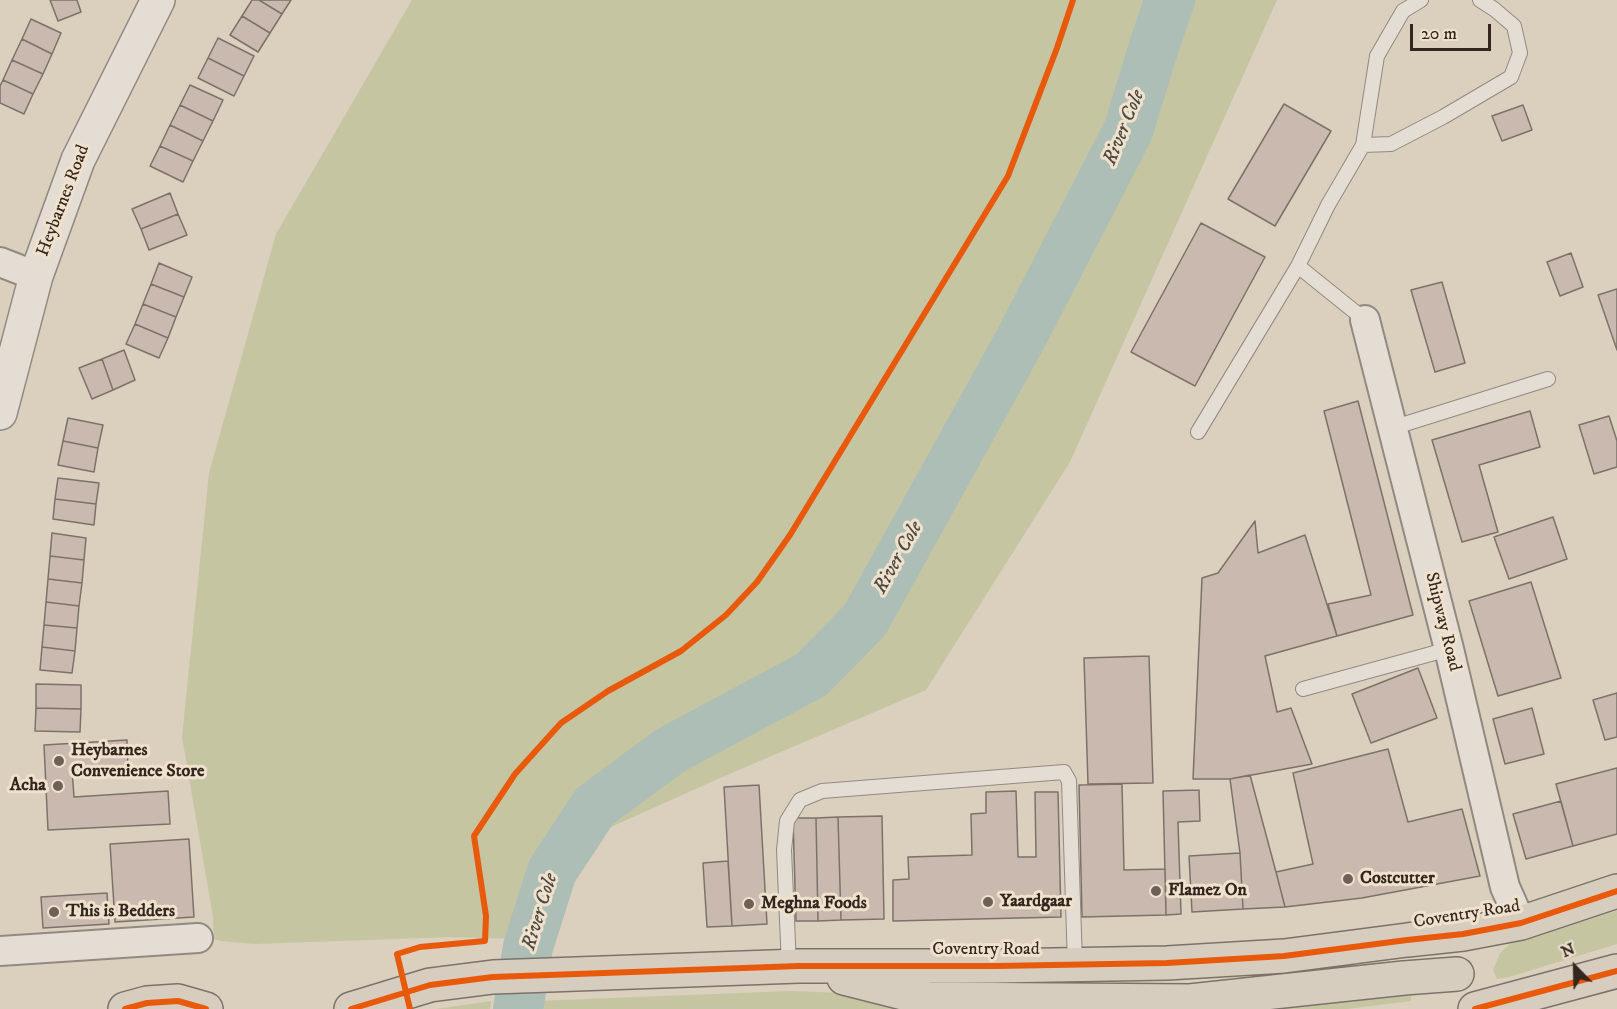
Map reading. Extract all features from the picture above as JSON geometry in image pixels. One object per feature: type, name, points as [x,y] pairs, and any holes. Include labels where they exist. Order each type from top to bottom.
[{"type":"highway","name":"Coventry Road","points":[[351,1009],[430,985],[494,977],[794,966],[1167,963],[1284,956],[1463,934],[1521,923],[1617,891]]},
{"type":"highway","points":[[1463,934],[1457,974],[1463,1009]]},
{"type":"highway","points":[[794,966],[927,999],[1190,1001],[1457,974]]},
{"type":"highway","points":[[1475,1009],[1617,971]]},
{"type":"highway","points":[[125,1009],[147,1003],[178,1001],[206,1009]]},
{"type":"street","name":"Heybarnes Road","points":[[0,413],[36,276],[78,160],[158,0]]},
{"type":"street","points":[[0,262],[36,276]]},
{"type":"street","name":"Shipway Road","points":[[1365,320],[1449,649],[1505,887],[1521,923]]},
{"type":"street","points":[[0,951],[198,938]]},
{"type":"lane","points":[[1198,432],[1298,266],[1363,145],[1377,56],[1402,11],[1420,0]]},
{"type":"lane","points":[[1363,145],[1391,144],[1511,77],[1520,53],[1514,26],[1480,0]]},
{"type":"lane","points":[[1298,266],[1365,320]]},
{"type":"lane","points":[[1392,428],[1548,379]]},
{"type":"lane","points":[[1303,689],[1449,649]]},
{"type":"lane","points":[[794,966],[784,850],[787,821],[800,800],[822,791],[1064,772],[1069,781],[1075,964]]},
{"type":"green space","points":[[412,0],[1277,0],[1070,462],[926,690],[602,831],[584,851],[554,937],[519,939],[451,937],[255,944],[221,941],[214,939],[213,917],[182,737],[209,473],[276,234]]},
{"type":"green space","points":[[1617,911],[1617,944],[1497,979],[1493,970],[1500,953],[1511,943]]},
{"type":"green space","points":[[791,991],[870,994],[1076,1009],[534,1009],[536,1001]]},
{"type":"green space","points":[[1411,991],[1411,1001],[1347,1009],[1202,1009]]},
{"type":"green space","points":[[491,1001],[490,1009],[436,1009]]},
{"type":"building","points":[[50,0],[77,0],[81,12],[58,21]]},
{"type":"building","points":[[252,0],[259,0],[282,14],[270,33],[242,16]]},
{"type":"building","points":[[259,0],[291,0],[282,14]]},
{"type":"building","points":[[242,16],[270,33],[258,52],[230,35]]},
{"type":"building","points":[[31,19],[61,33],[52,54],[22,39]]},
{"type":"building","points":[[218,38],[254,56],[244,76],[208,58]]},
{"type":"building","points":[[22,39],[52,54],[43,74],[12,60]]},
{"type":"building","points":[[208,58],[244,76],[234,96],[198,78]]},
{"type":"building","points":[[12,60],[43,74],[33,94],[3,80]]},
{"type":"building","points":[[3,80],[33,94],[24,114],[0,103],[0,86]]},
{"type":"building","points":[[190,85],[223,100],[213,121],[180,105]]},
{"type":"building","points":[[1284,104],[1331,131],[1275,226],[1228,199]]},
{"type":"building","points":[[180,105],[213,121],[203,141],[170,125]]},
{"type":"building","points":[[1523,105],[1532,130],[1502,141],[1492,116]]},
{"type":"building","points":[[170,125],[203,141],[193,161],[160,146]]},
{"type":"building","points":[[160,146],[193,161],[183,182],[150,166]]},
{"type":"building","points":[[170,193],[178,214],[141,229],[132,209]]},
{"type":"building","points":[[178,214],[187,235],[149,250],[141,229]]},
{"type":"building","points":[[1201,223],[1265,257],[1195,386],[1131,352]]},
{"type":"building","points":[[1571,253],[1583,287],[1560,296],[1547,262]]},
{"type":"building","points":[[159,263],[192,277],[184,297],[151,284]]},
{"type":"building","points":[[1442,282],[1465,363],[1435,372],[1411,290]]},
{"type":"building","points":[[151,284],[184,297],[176,317],[143,304]]},
{"type":"building","points":[[1617,289],[1617,350],[1598,295]]},
{"type":"building","points":[[143,304],[176,317],[168,338],[135,324]]},
{"type":"building","points":[[135,324],[168,338],[159,358],[126,344]]},
{"type":"building","points":[[124,350],[135,380],[113,390],[102,359]]},
{"type":"building","points":[[102,359],[113,390],[92,399],[79,368]]},
{"type":"building","points":[[1358,401],[1413,615],[1337,636],[1328,604],[1371,595],[1324,411]]},
{"type":"building","points":[[1530,411],[1540,447],[1479,465],[1498,532],[1462,542],[1432,440]]},
{"type":"building","points":[[1609,416],[1617,441],[1617,467],[1594,474],[1579,425]]},
{"type":"building","points":[[68,418],[103,425],[98,448],[63,441]]},
{"type":"building","points":[[63,441],[98,448],[94,472],[58,465]]},
{"type":"building","points":[[58,478],[99,483],[96,504],[55,499]]},
{"type":"building","points":[[55,499],[96,504],[94,525],[53,519]]},
{"type":"building","points":[[1553,517],[1567,559],[1509,579],[1494,537]]},
{"type":"building","points":[[1255,521],[1258,553],[1305,535],[1337,636],[1265,656],[1277,712],[1291,708],[1312,764],[1230,779],[1193,779],[1202,578],[1218,573]]},
{"type":"building","points":[[52,533],[86,538],[84,560],[50,556]]},
{"type":"building","points":[[50,556],[84,560],[82,583],[48,579]]},
{"type":"building","points":[[48,579],[82,583],[79,606],[46,602]]},
{"type":"building","points":[[1531,582],[1561,678],[1498,696],[1469,601]]},
{"type":"building","points":[[46,602],[79,606],[77,628],[44,625]]},
{"type":"building","points":[[44,625],[77,628],[75,651],[42,647]]},
{"type":"building","points":[[42,647],[75,651],[72,673],[40,670]]},
{"type":"building","points":[[1149,656],[1153,783],[1088,784],[1084,658]]},
{"type":"building","points":[[1418,668],[1437,718],[1371,743],[1352,694]]},
{"type":"building","points":[[36,684],[81,685],[81,709],[36,708]]},
{"type":"building","points":[[1617,693],[1617,737],[1605,740],[1593,700]]},
{"type":"building","points":[[36,708],[81,709],[80,732],[35,731]]},
{"type":"building","points":[[1532,708],[1544,754],[1505,764],[1493,719]]},
{"type":"building","points":[[127,740],[128,767],[72,770],[74,797],[168,791],[170,824],[48,830],[44,745]]},
{"type":"building","points":[[1388,749],[1408,822],[1462,809],[1480,876],[1362,898],[1285,907],[1276,872],[1313,864],[1293,773]]},
{"type":"building","points":[[1617,768],[1617,834],[1573,846],[1556,784]]},
{"type":"building","points":[[1250,775],[1285,907],[1243,909],[1240,853],[1230,779]]},
{"type":"building","points":[[1122,784],[1124,870],[1165,869],[1166,915],[1082,917],[1079,785]]},
{"type":"building","points":[[759,785],[767,924],[732,926],[724,787]]},
{"type":"building","points":[[1199,790],[1200,821],[1178,822],[1181,914],[1166,915],[1163,791]]},
{"type":"building","points":[[1016,791],[1018,857],[1036,857],[1035,792],[1058,792],[1061,917],[893,921],[893,880],[909,879],[908,857],[972,855],[971,814],[986,813],[986,792]]},
{"type":"building","points":[[1561,801],[1573,846],[1526,859],[1513,814]]},
{"type":"building","points":[[882,816],[884,919],[841,920],[838,817]]},
{"type":"building","points":[[838,817],[841,920],[818,921],[816,818]]},
{"type":"building","points":[[793,818],[816,818],[818,921],[796,921]]},
{"type":"building","points":[[189,839],[194,917],[115,922],[110,844]]},
{"type":"building","points":[[1240,853],[1243,909],[1192,912],[1189,856]]},
{"type":"building","points":[[728,861],[732,926],[707,927],[703,863]]},
{"type":"building","points":[[107,893],[109,924],[43,928],[41,897]]},
{"type":"waterway","name":"River Cole","points":[[518,1009],[528,947],[552,871],[595,806],[671,750],[811,675],[865,620],[1020,340],[1128,131],[1170,0]]},
{"type":"cycle path","points":[[410,1009],[397,954],[420,947],[485,941],[486,916],[474,836],[515,774],[561,723],[608,691],[681,651],[726,615],[757,582],[790,535],[1008,176],[1073,0]]},
{"type":"cycle path","points":[[351,1009],[430,985],[493,977],[799,966],[1167,963],[1284,956],[1463,934],[1521,923],[1617,891]]},
{"type":"cycle path","points":[[1475,1009],[1617,971]]},
{"type":"cycle path","points":[[125,1009],[147,1003],[178,1001],[206,1009]]},
{"type":"place","name":"Heybarnes Convenience Store","points":[[59,761]]},
{"type":"place","name":"Acha","points":[[58,786]]},
{"type":"place","name":"Costcutter","points":[[1348,879]]},
{"type":"place","name":"Flamez On","points":[[1156,891]]},
{"type":"place","name":"Yaardgaar","points":[[988,902]]},
{"type":"place","name":"Meghna Foods","points":[[749,904]]},
{"type":"place","name":"This is Bedders","points":[[54,912]]}]
